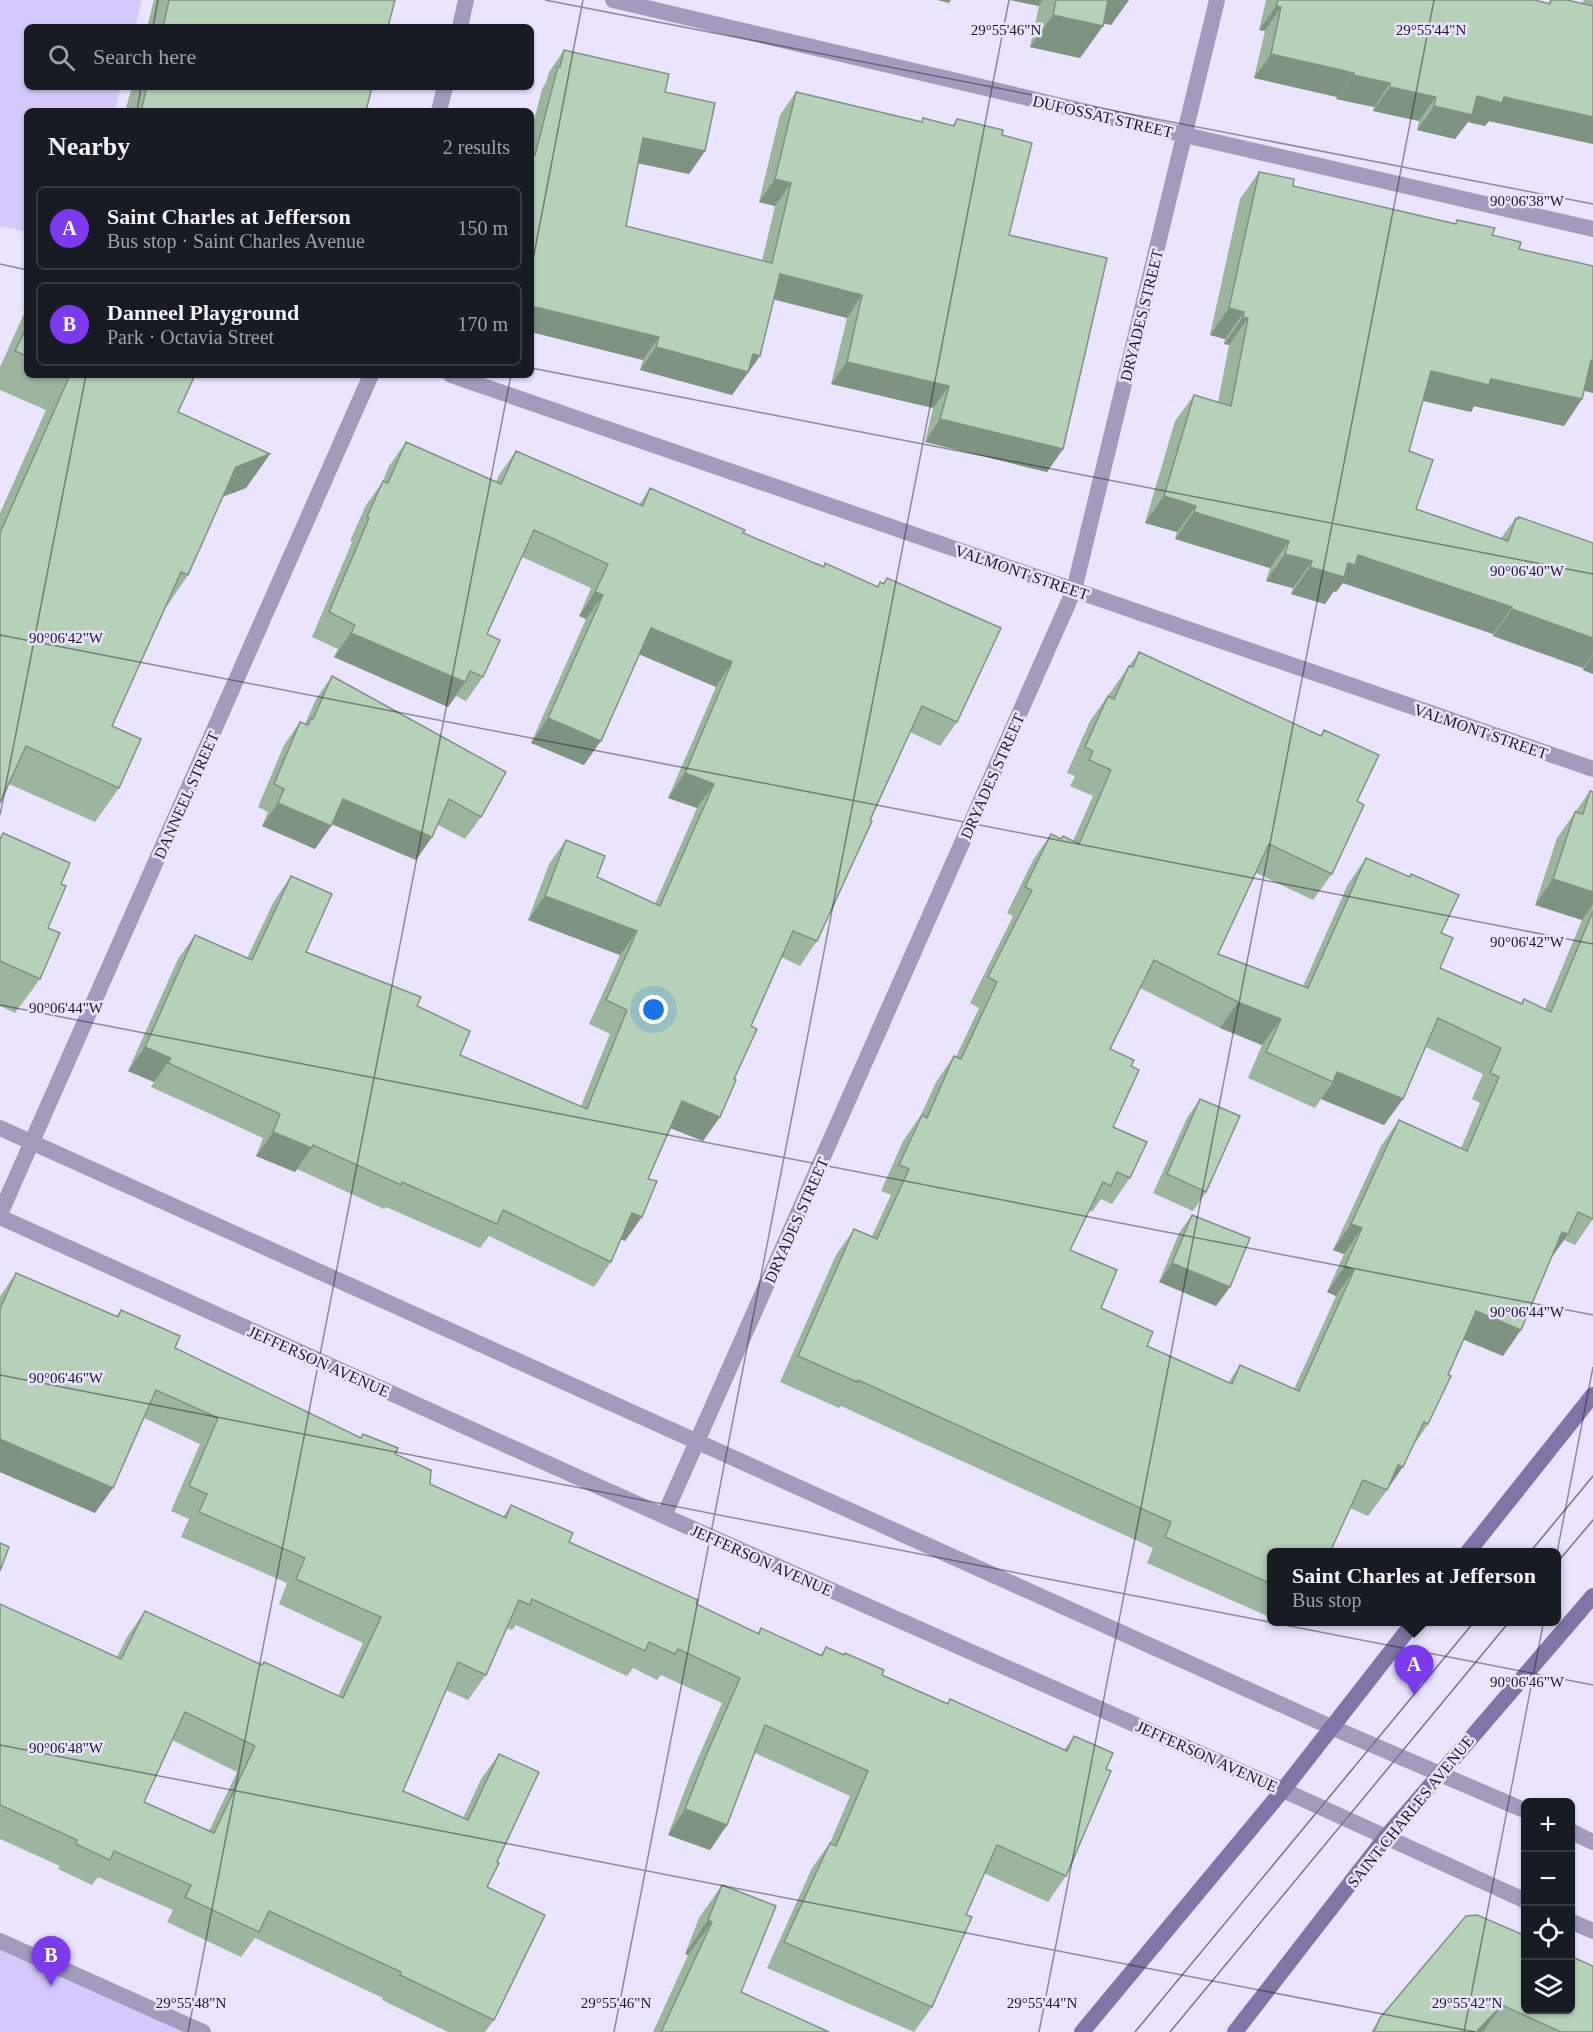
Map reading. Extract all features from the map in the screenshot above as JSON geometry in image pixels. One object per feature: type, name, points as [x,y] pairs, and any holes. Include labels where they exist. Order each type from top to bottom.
[{"type":"main road","points":[[1471,1548],[1593,1395]]},
{"type":"main road","name":"SAINT CHARLES AVENUE","points":[[1235,2032],[1386,1837],[1593,1596]]},
{"type":"main road","points":[[1082,2032],[1283,1790],[1330,1726],[1411,1626]]},
{"type":"street","points":[[461,24],[466,0]]},
{"type":"street","name":"DUFOSSAT STREET","points":[[613,0],[1593,229]]},
{"type":"street","name":"DRYADES STREET","points":[[664,1516],[1074,590],[1217,0]]},
{"type":"street","points":[[441,108],[444,90]]},
{"type":"street","name":"DANNEEL STREET","points":[[0,1215],[370,378]]},
{"type":"street","name":"VALMONT STREET","points":[[460,378],[1593,769]]},
{"type":"street","points":[[0,1128],[1330,1726],[1521,1809]]},
{"type":"street","name":"JEFFERSON AVENUE","points":[[0,1215],[664,1516],[1521,1898]]},
{"type":"street","points":[[1575,1833],[1593,1842]]},
{"type":"street","points":[[1575,1923],[1593,1931]]},
{"type":"street","points":[[0,1941],[203,2032]]},
{"type":"shaded area","points":[[0,0],[142,0],[136,24],[24,24],[24,90],[120,90],[116,108],[24,108],[24,231],[0,226]]},
{"type":"shaded area","points":[[0,1941],[203,2032],[0,2032]]},
{"type":"building","points":[[169,0],[395,0],[389,24],[164,24]]},
{"type":"building","points":[[1056,0],[1108,0],[1103,26],[1053,15]]},
{"type":"building","points":[[1278,0],[1535,0],[1550,4],[1551,0],[1567,0],[1593,6],[1593,117],[1504,97],[1502,103],[1477,96],[1472,115],[1434,106],[1436,97],[1390,87],[1390,83],[1271,54],[1281,7],[1276,6]]},
{"type":"building","points":[[564,50],[669,74],[665,92],[715,103],[705,151],[643,138],[626,226],[772,263],[791,183],[775,179],[796,92],[922,122],[923,118],[954,126],[957,119],[1003,130],[1002,135],[1032,143],[1009,235],[1107,258],[1063,449],[940,419],[949,386],[847,362],[862,295],[780,274],[760,356],[753,354],[748,372],[656,347],[659,337],[534,307],[534,155],[558,66],[560,67]]},
{"type":"building","points":[[146,90],[371,90],[367,108],[142,108]]},
{"type":"building","points":[[1259,172],[1294,179],[1293,186],[1456,224],[1457,220],[1495,228],[1492,235],[1521,242],[1519,249],[1593,266],[1593,361],[1591,360],[1582,399],[1491,379],[1489,385],[1431,371],[1409,451],[1433,460],[1416,509],[1508,541],[1516,518],[1519,517],[1593,543],[1593,638],[1512,609],[1512,607],[1358,555],[1355,565],[1348,563],[1344,577],[1310,567],[1312,561],[1285,554],[1289,541],[1194,512],[1196,506],[1164,496],[1194,395],[1231,406],[1248,318],[1243,317],[1244,312],[1229,308]]},
{"type":"building","points":[[24,332],[24,355],[15,351]]},
{"type":"building","points":[[69,378],[194,378],[178,412],[270,454],[236,467],[188,575],[181,572],[112,726],[141,739],[119,788],[26,746],[0,803],[0,533]]},
{"type":"building","points":[[406,442],[501,484],[516,451],[643,506],[650,488],[745,530],[743,533],[824,567],[825,563],[878,587],[880,582],[884,584],[887,578],[1001,628],[957,722],[922,706],[817,941],[793,931],[751,1026],[757,1029],[734,1079],[736,1080],[720,1117],[682,1101],[648,1179],[657,1181],[642,1217],[632,1213],[611,1262],[503,1210],[497,1224],[402,1182],[401,1185],[313,1145],[312,1148],[273,1132],[280,1114],[168,1063],[171,1058],[145,1047],[195,935],[252,960],[291,876],[332,894],[306,952],[421,997],[417,1006],[470,1031],[460,1055],[587,1109],[627,1010],[606,1000],[637,931],[545,896],[566,840],[605,856],[597,877],[660,906],[714,784],[685,773],[732,662],[651,628],[601,741],[548,718],[603,595],[595,592],[608,564],[534,530],[487,634],[500,640],[483,677],[470,671],[465,682],[351,633],[355,625],[329,612],[383,481],[388,483]]},
{"type":"building","points":[[1139,652],[1321,736],[1324,730],[1379,755],[1357,801],[1364,805],[1332,874],[1269,844],[1218,954],[1308,988],[1366,858],[1459,895],[1441,933],[1453,938],[1440,968],[1522,1004],[1524,999],[1551,1012],[1593,911],[1593,1219],[1578,1212],[1568,1234],[1562,1232],[1521,1330],[1476,1311],[1448,1375],[1451,1376],[1428,1424],[1424,1422],[1403,1467],[1398,1465],[1387,1490],[1363,1480],[1332,1548],[1267,1548],[1267,1582],[1165,1537],[1171,1522],[858,1380],[857,1382],[798,1356],[854,1229],[877,1239],[909,1169],[899,1165],[922,1115],[927,1118],[954,1056],[961,1059],[997,982],[988,977],[1032,890],[1025,887],[1051,834],[1061,839],[1063,836],[1079,844],[1111,770],[1089,760],[1093,751],[1085,747],[1108,696],[1114,699],[1129,666],[1133,667]],"holes":[[[1154,960],[1238,1002],[1281,1019],[1266,1052],[1333,1082],[1337,1072],[1403,1099],[1438,1018],[1501,1048],[1490,1073],[1499,1077],[1467,1151],[1399,1120],[1351,1224],[1362,1228],[1345,1266],[1354,1270],[1299,1391],[1240,1365],[1232,1384],[1147,1346],[1153,1332],[1101,1308],[1117,1270],[1070,1250],[1103,1182],[1111,1186],[1117,1172],[1130,1178],[1147,1142],[1113,1127],[1139,1070],[1131,1066],[1134,1060],[1110,1049]]]},
{"type":"building","points":[[332,676],[506,772],[481,817],[449,799],[432,837],[343,799],[331,826],[278,803],[284,789],[274,784],[300,722],[308,725],[311,718],[313,719]]},
{"type":"building","points":[[1590,791],[1593,792],[1593,892],[1553,879],[1575,812],[1583,814]]},
{"type":"building","points":[[3,833],[70,863],[61,884],[66,886],[48,928],[60,933],[40,979],[0,961],[0,840]]},
{"type":"building","points":[[1200,1099],[1240,1116],[1206,1192],[1167,1174]]},
{"type":"building","points":[[1192,1215],[1250,1238],[1230,1287],[1172,1263]]},
{"type":"building","points":[[16,1273],[118,1317],[121,1310],[180,1336],[175,1348],[361,1438],[363,1434],[398,1448],[395,1454],[431,1470],[430,1484],[506,1518],[511,1505],[573,1533],[569,1542],[698,1600],[696,1604],[759,1634],[761,1628],[822,1656],[826,1647],[844,1655],[845,1653],[884,1670],[882,1675],[948,1704],[950,1699],[1067,1751],[1074,1736],[1113,1753],[1106,1769],[1111,1771],[1066,1876],[997,1845],[966,1915],[972,1917],[932,2007],[784,1942],[830,1843],[836,1846],[868,1771],[765,1725],[727,1825],[685,1809],[740,1678],[678,1649],[675,1654],[649,1642],[645,1651],[532,1599],[530,1605],[519,1600],[486,1675],[458,1662],[403,1791],[468,1820],[499,1754],[539,1772],[487,1887],[545,1915],[494,2020],[400,1975],[401,1972],[269,1911],[259,1932],[185,1897],[191,1885],[114,1851],[110,1860],[76,1844],[77,1840],[0,1805],[0,1604],[121,1659],[145,1611],[262,1665],[264,1662],[343,1698],[381,1617],[296,1579],[305,1558],[199,1512],[207,1494],[189,1486],[218,1418],[156,1390],[113,1488],[0,1439],[0,1309]],"holes":[[[185,1712],[255,1746],[214,1833],[144,1802]]]},
{"type":"building","points":[[0,1543],[9,1547],[0,1571]]},
{"type":"building","points":[[722,1885],[776,1906],[741,1992],[829,2032],[661,2032],[712,1922],[708,1920]]},
{"type":"building","points":[[1477,1915],[1521,1934],[1521,2014],[1502,2005],[1476,2032],[1374,2032],[1380,2018],[1466,1916]]},
{"type":"building","points":[[1575,1958],[1593,1966],[1593,2032],[1561,2032],[1522,2014],[1575,2014]]},
{"type":"tram line","points":[[1533,1548],[1593,1476]]},
{"type":"tram line","points":[[1561,1558],[1593,1520]]},
{"type":"tram line","points":[[1135,2032],[1471,1626]]},
{"type":"tram line","points":[[1170,2032],[1506,1626]]},
{"type":"place","name":"Saint Charles at Jefferson","points":[[1414,1695]]},
{"type":"place","name":"Danneel Playground","points":[[51,1986]]}]
